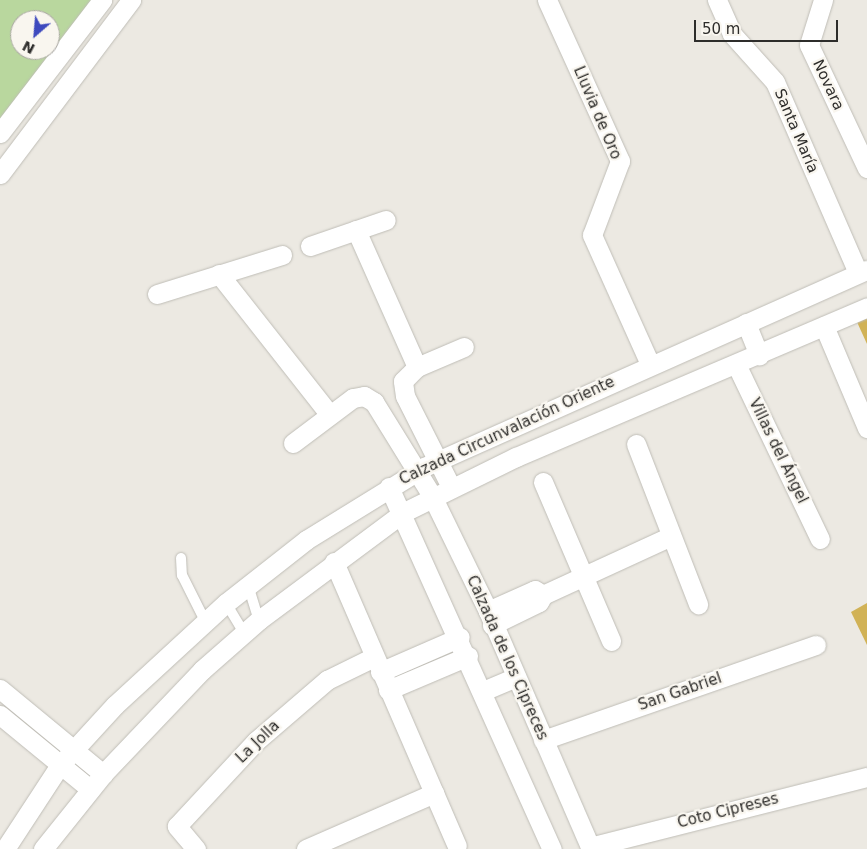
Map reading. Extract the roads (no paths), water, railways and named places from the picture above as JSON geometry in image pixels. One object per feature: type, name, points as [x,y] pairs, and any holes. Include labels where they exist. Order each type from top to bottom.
[{"type":"street","points":[[0,133],[102,0]]},
{"type":"street","points":[[0,174],[131,0]]},
{"type":"street","name":"Lluvia de Oro","points":[[547,0],[620,161],[592,235],[650,364]]},
{"type":"street","name":"Santa María","points":[[717,0],[732,34],[775,82],[862,271]]},
{"type":"street","name":"Novara","points":[[823,0],[809,45],[867,168]]},
{"type":"street","points":[[310,246],[386,220]]},
{"type":"street","points":[[356,230],[417,367]]},
{"type":"street","points":[[157,294],[282,255]]},
{"type":"street","name":"Calzada Circunvalación Oriente","points":[[5,849],[60,765],[73,749],[205,621],[306,540],[416,471],[650,364],[862,271]]},
{"type":"street","points":[[219,274],[330,415]]},
{"type":"street","name":"Calzada Circunvalación Oriente","points":[[43,849],[103,774],[244,633],[334,562],[404,512],[432,496],[516,457],[759,355],[867,307]]},
{"type":"street","points":[[746,323],[759,355]]},
{"type":"street","points":[[824,326],[867,428]]},
{"type":"street","points":[[451,487],[405,396],[403,381],[417,367],[464,347]]},
{"type":"street","name":"Villas del Ángel","points":[[736,364],[820,539]]},
{"type":"street","name":"Calzada de los Cipreces","points":[[293,444],[353,398],[364,396],[374,402],[432,496],[490,618],[590,848]]},
{"type":"street","points":[[502,431],[516,457]]},
{"type":"street","points":[[636,444],[669,537],[698,604]]},
{"type":"street","points":[[543,482],[611,641]]},
{"type":"street","points":[[389,487],[404,512],[552,849]]},
{"type":"street","points":[[490,618],[539,602],[543,594],[669,537]]},
{"type":"street","points":[[334,562],[457,846]]},
{"type":"street","name":"La Jolla","points":[[196,849],[177,826],[243,755],[327,680],[460,637]]},
{"type":"street","name":"San Gabriel","points":[[543,740],[816,645]]},
{"type":"street","points":[[388,690],[468,656]]},
{"type":"street","points":[[483,691],[516,677]]},
{"type":"street","points":[[0,689],[103,774]]},
{"type":"street","points":[[0,715],[90,789]]},
{"type":"street","name":"Coto Cipreses","points":[[590,848],[867,777]]},
{"type":"street","points":[[306,849],[434,793]]},
{"type":"lane","points":[[182,558],[182,576],[205,621]]},
{"type":"lane","points":[[248,586],[259,620]]},
{"type":"lane","points":[[226,603],[244,633]]}]
